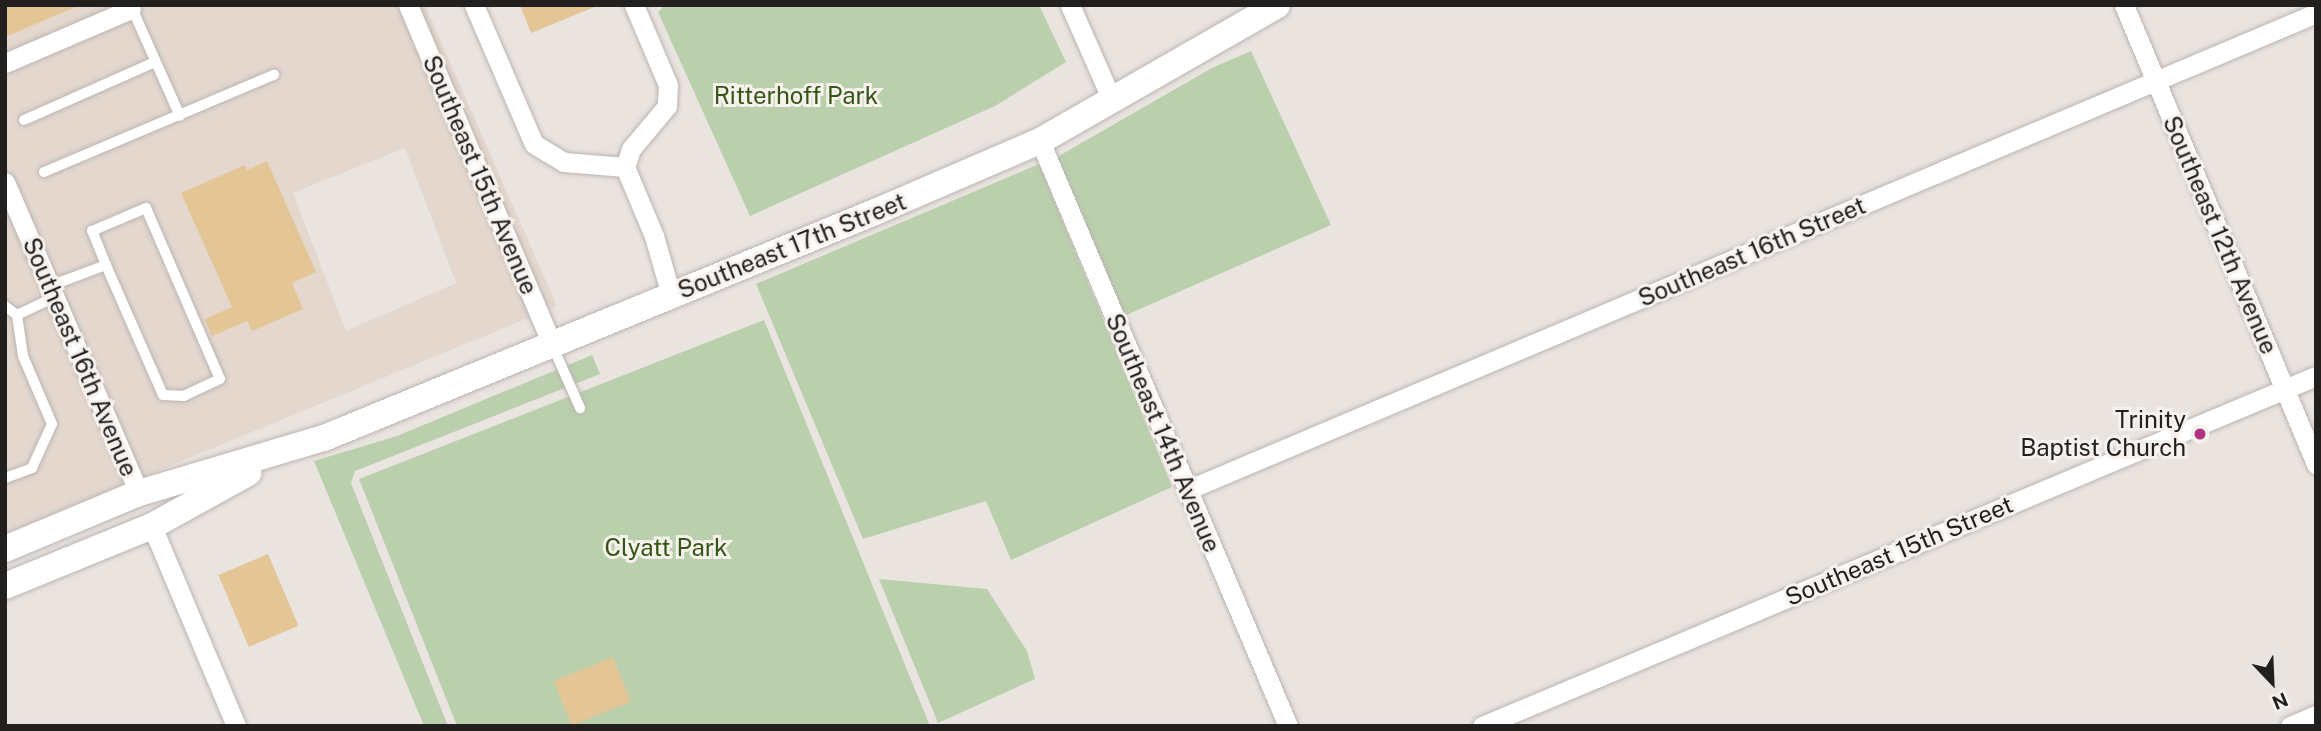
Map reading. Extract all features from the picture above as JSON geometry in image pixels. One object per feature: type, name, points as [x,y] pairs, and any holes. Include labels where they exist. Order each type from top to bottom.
[{"type":"main road","name":"Southeast 17th Street","points":[[5,549],[139,493],[289,450],[552,345],[1040,141],[1277,5]]},
{"type":"main road","name":"Southeast 17th Street","points":[[5,586],[152,526],[289,450]]},
{"type":"street","name":"Southeast 15th Avenue","points":[[408,5],[552,345]]},
{"type":"street","points":[[474,5],[534,144],[564,162],[625,167]]},
{"type":"street","points":[[634,5],[668,85],[667,106],[631,149],[625,167],[654,236],[671,295]]},
{"type":"street","points":[[1070,5],[1111,98]]},
{"type":"street","name":"Southeast 12th Avenue","points":[[2124,5],[2316,465]]},
{"type":"street","points":[[5,63],[131,7]]},
{"type":"street","name":"Southeast 16th Street","points":[[1187,490],[2316,13]]},
{"type":"street","name":"Southeast 14th Avenue","points":[[1040,141],[1288,726]]},
{"type":"street","name":"Southeast 16th Avenue","points":[[5,182],[139,493]]},
{"type":"street","name":"Southeast 15th Street","points":[[1482,726],[2316,376]]},
{"type":"street","points":[[152,526],[236,726]]},
{"type":"street","points":[[2290,726],[2316,715]]},
{"type":"lane","points":[[131,7],[180,116]]},
{"type":"lane","points":[[24,120],[155,62]]},
{"type":"lane","points":[[44,173],[274,75]]},
{"type":"lane","points":[[146,208],[220,379],[184,396],[163,395],[106,265],[92,231],[146,208]]},
{"type":"lane","points":[[17,315],[52,292],[106,265]]},
{"type":"lane","points":[[5,306],[17,315],[23,356],[52,424],[32,468],[8,474]]},
{"type":"lane","points":[[552,345],[580,408]]},
{"type":"shaded area","points":[[5,5],[425,5],[557,306],[5,534]],"holes":[[[405,148],[456,283],[346,331],[293,193]]]},
{"type":"green space","name":"Ritterhoff Park","points":[[665,5],[1039,5],[1066,62],[995,106],[750,216],[658,12]]},
{"type":"green space","points":[[1251,51],[1331,225],[1124,316],[1057,157],[1212,68]]},
{"type":"green space","points":[[1039,164],[1172,487],[1011,560],[986,501],[863,539],[756,284]]},
{"type":"green space","name":"Clyatt Park","points":[[764,320],[930,726],[457,726],[359,479]]},
{"type":"green space","points":[[592,355],[600,374],[355,471],[351,483],[448,726],[424,726],[314,461],[397,436]]},
{"type":"green space","points":[[879,579],[987,589],[1027,651],[1035,679],[938,723]]},
{"type":"building","points":[[5,5],[78,5],[78,6],[5,37]]},
{"type":"building","points":[[520,5],[597,5],[597,6],[531,33]]},
{"type":"building","points":[[267,161],[316,272],[292,283],[303,309],[252,331],[247,321],[212,336],[205,319],[232,307],[181,193],[245,165],[247,170]]},
{"type":"building","points":[[268,554],[298,626],[249,647],[218,575]]},
{"type":"building","points":[[613,657],[631,702],[572,725],[554,681]]},
{"type":"place","name":"Trinity Baptist Church","points":[[2200,434]]}]
